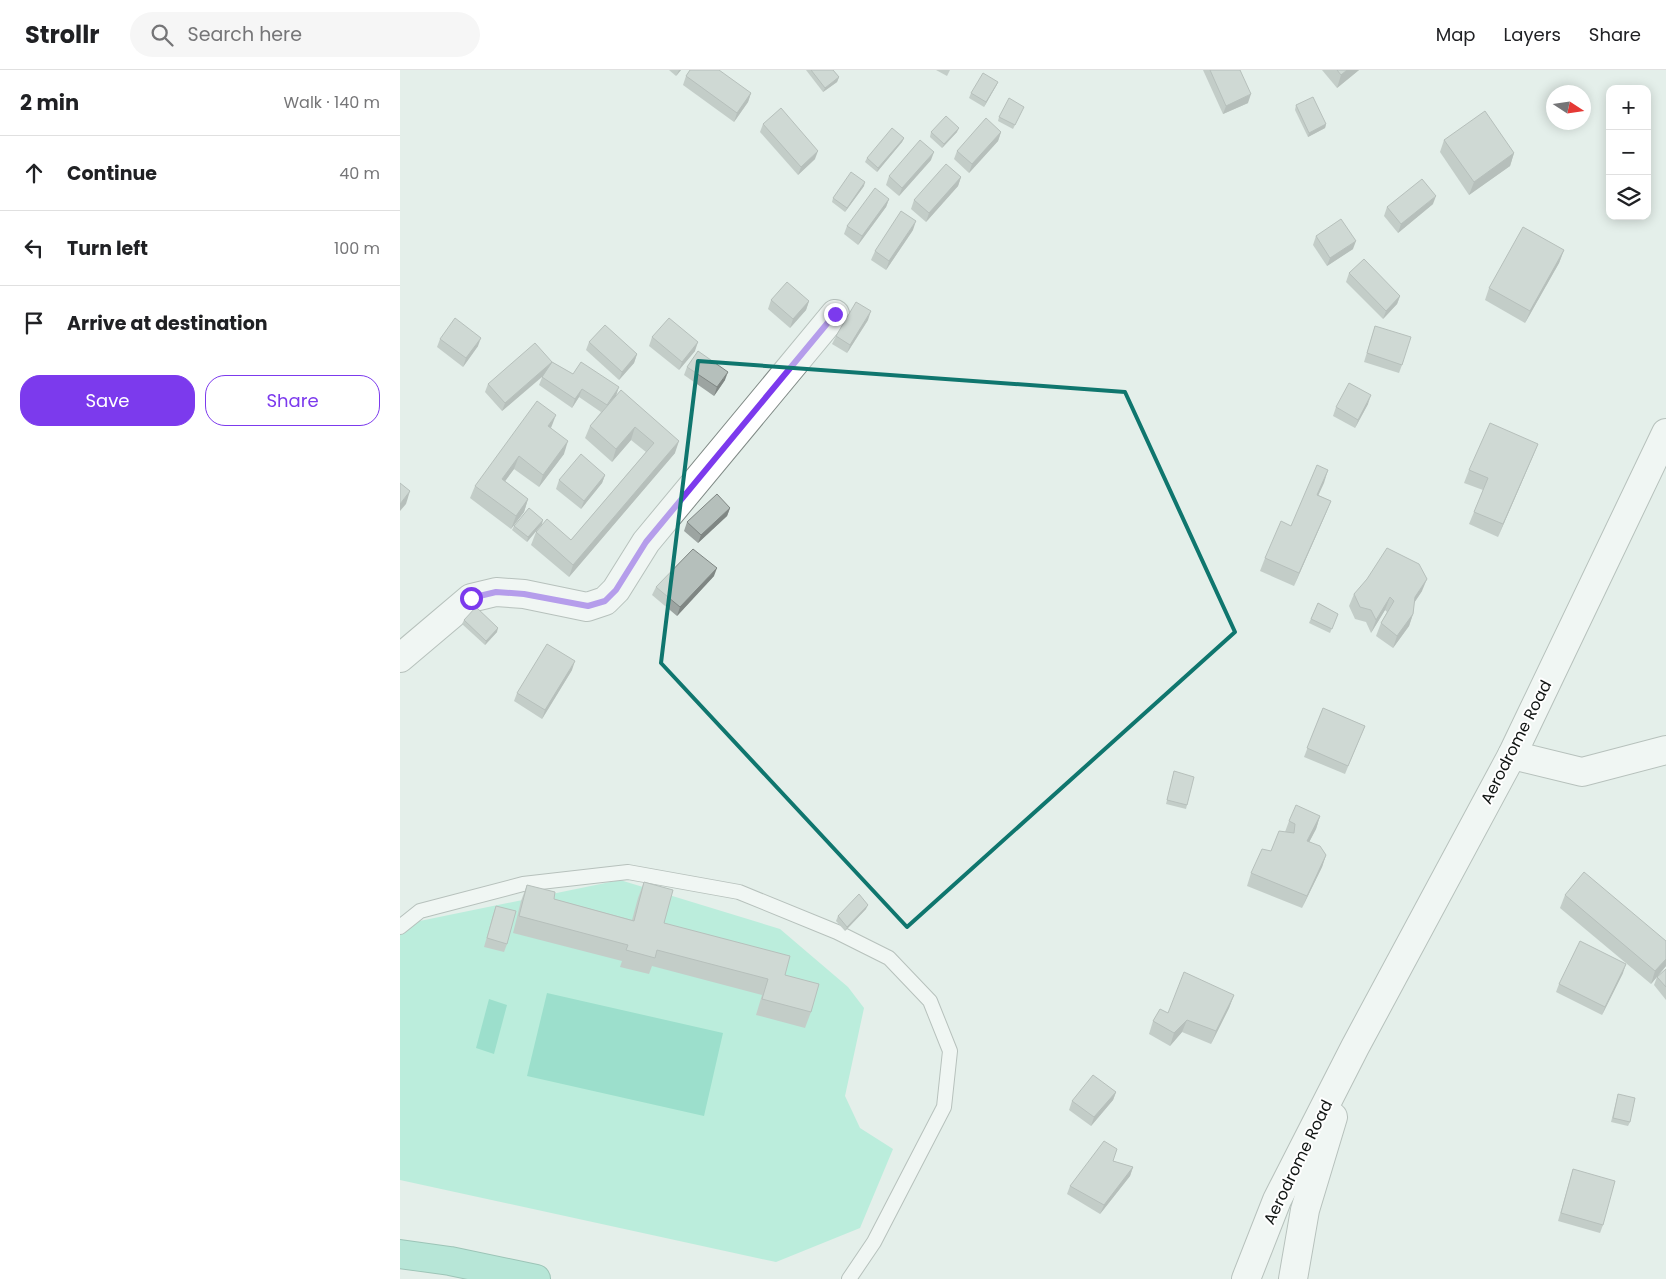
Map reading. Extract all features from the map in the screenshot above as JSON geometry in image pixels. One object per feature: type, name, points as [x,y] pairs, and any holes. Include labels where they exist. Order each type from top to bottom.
[{"type":"highway","points":[[400,1254],[450,1261],[536,1279]]},
{"type":"street","points":[[400,658],[471,598],[496,592],[524,594],[588,606],[605,601],[616,590],[646,542],[835,314]]},
{"type":"street","name":"Aerodrome Road","points":[[1246,1279],[1277,1200],[1355,1047],[1512,755],[1658,466],[1666,432]]},
{"type":"street","points":[[1512,755],[1582,772],[1666,750]]},
{"type":"street","name":"Aerodrome Road","points":[[1293,1279],[1305,1210],[1355,1047]]},
{"type":"lane","points":[[400,927],[420,910],[523,884],[628,872],[739,892],[836,932],[889,958],[930,1000],[950,1051],[944,1107],[874,1242],[849,1279]]},
{"type":"highlighted area","points":[[698,361],[1125,392],[1235,632],[907,927],[661,663]]},
{"type":"shaded area","points":[[620,880],[780,929],[848,987],[864,1008],[845,1096],[860,1128],[893,1149],[860,1228],[776,1262],[400,1180],[400,932],[405,924]]},
{"type":"shaded area","points":[[547,993],[723,1033],[704,1116],[527,1076]]},
{"type":"shaded area","points":[[489,999],[507,1005],[494,1054],[476,1048]]},
{"type":"building","points":[[690,70],[719,70],[751,93],[737,113],[686,76]]},
{"type":"building","points":[[811,70],[833,70],[839,77],[825,88]]},
{"type":"building","points":[[1210,70],[1240,70],[1251,94],[1226,106]]},
{"type":"building","points":[[1337,70],[1347,70],[1341,75]]},
{"type":"building","points":[[983,73],[998,82],[986,102],[971,93]]},
{"type":"building","points":[[1313,97],[1326,124],[1309,133],[1296,105]]},
{"type":"building","points":[[1009,98],[1024,107],[1015,125],[999,117]]},
{"type":"building","points":[[781,108],[818,151],[801,167],[763,124]]},
{"type":"building","points":[[1485,111],[1514,153],[1474,182],[1444,140]]},
{"type":"building","points":[[946,116],[959,128],[944,144],[931,132]]},
{"type":"building","points":[[986,118],[1001,132],[972,164],[957,151]]},
{"type":"building","points":[[892,128],[904,138],[878,168],[867,158]]},
{"type":"building","points":[[920,140],[934,152],[902,188],[889,176]]},
{"type":"building","points":[[946,164],[961,177],[929,213],[914,200]]},
{"type":"building","points":[[851,172],[865,182],[847,208],[833,198]]},
{"type":"building","points":[[1422,179],[1436,196],[1401,224],[1387,207]]},
{"type":"building","points":[[875,188],[889,199],[862,236],[847,226]]},
{"type":"building","points":[[901,211],[916,221],[889,261],[875,251]]},
{"type":"building","points":[[1341,219],[1356,241],[1330,258],[1316,236]]},
{"type":"building","points":[[1523,227],[1564,250],[1530,311],[1489,288]]},
{"type":"building","points":[[1364,259],[1400,296],[1386,311],[1349,273]]},
{"type":"building","points":[[787,282],[809,301],[793,319],[771,300]]},
{"type":"building","points":[[856,302],[871,311],[850,345],[836,336]]},
{"type":"building","points":[[455,318],[481,338],[466,358],[440,339]]},
{"type":"building","points":[[669,318],[698,342],[682,362],[652,337]]},
{"type":"building","points":[[605,325],[637,354],[622,372],[589,342]]},
{"type":"building","points":[[1375,326],[1411,337],[1402,365],[1367,353]]},
{"type":"building","points":[[535,343],[552,362],[505,403],[488,384]]},
{"type":"building","points":[[698,351],[728,372],[717,387],[687,367]]},
{"type":"building","points":[[552,362],[573,374],[581,362],[619,387],[607,405],[582,389],[575,399],[542,377]]},
{"type":"building","points":[[1349,383],[1371,395],[1358,420],[1336,407]]},
{"type":"building","points":[[621,390],[679,441],[573,565],[536,532],[547,519],[571,540],[654,443],[635,427],[616,449],[590,426]]},
{"type":"building","points":[[537,401],[556,415],[548,426],[568,441],[543,475],[519,456],[502,479],[528,499],[516,516],[475,486]]},
{"type":"building","points":[[1490,423],[1538,444],[1503,524],[1474,512],[1488,478],[1469,470]]},
{"type":"building","points":[[581,454],[605,475],[584,501],[559,480]]},
{"type":"building","points":[[1317,465],[1328,470],[1317,495],[1331,501],[1299,573],[1265,558],[1281,521],[1291,526]]},
{"type":"building","points":[[400,483],[410,491],[400,504]]},
{"type":"building","points":[[717,494],[730,508],[701,535],[687,522]]},
{"type":"building","points":[[529,508],[543,520],[528,537],[514,526]]},
{"type":"building","points":[[1387,548],[1419,564],[1427,579],[1415,597],[1413,614],[1397,636],[1381,623],[1394,601],[1390,597],[1376,620],[1371,610],[1360,607],[1354,594],[1367,579]]},
{"type":"building","points":[[693,549],[717,568],[680,607],[656,587]]},
{"type":"building","points":[[1318,603],[1338,614],[1332,629],[1311,619]]},
{"type":"building","points":[[476,607],[498,628],[486,641],[464,620]]},
{"type":"building","points":[[547,644],[575,661],[545,710],[517,693]]},
{"type":"building","points":[[1323,708],[1365,726],[1348,766],[1307,748]]},
{"type":"building","points":[[1174,771],[1194,777],[1187,805],[1167,800]]},
{"type":"building","points":[[1296,805],[1320,816],[1307,841],[1320,846],[1326,855],[1307,896],[1251,873],[1262,849],[1271,851],[1279,831],[1294,833],[1295,824],[1289,821]]},
{"type":"building","points":[[1584,872],[1666,941],[1666,959],[1655,971],[1565,895]]},
{"type":"building","points":[[644,882],[673,890],[664,923],[790,956],[785,975],[819,984],[811,1012],[762,999],[768,979],[657,950],[655,958],[626,950],[628,945],[519,916],[527,885],[555,892],[554,899],[634,921]]},
{"type":"building","points":[[859,894],[868,905],[847,927],[838,916]]},
{"type":"building","points":[[496,906],[516,911],[507,944],[487,938]]},
{"type":"building","points":[[1580,941],[1626,964],[1605,1007],[1559,984]]},
{"type":"building","points":[[1666,969],[1666,987],[1657,977]]},
{"type":"building","points":[[1184,972],[1234,995],[1216,1031],[1187,1020],[1174,1033],[1153,1021],[1160,1009],[1168,1013]]},
{"type":"building","points":[[1093,1075],[1116,1092],[1094,1117],[1072,1101]]},
{"type":"building","points":[[1618,1094],[1635,1098],[1630,1122],[1613,1118]]},
{"type":"building","points":[[1104,1141],[1117,1149],[1113,1161],[1133,1167],[1104,1205],[1070,1186]]},
{"type":"building","points":[[1573,1169],[1615,1181],[1603,1225],[1561,1213]]},
{"type":"route","points":[[471,598],[496,592],[524,594],[588,606],[605,601],[616,590],[646,542],[835,314]]}]
